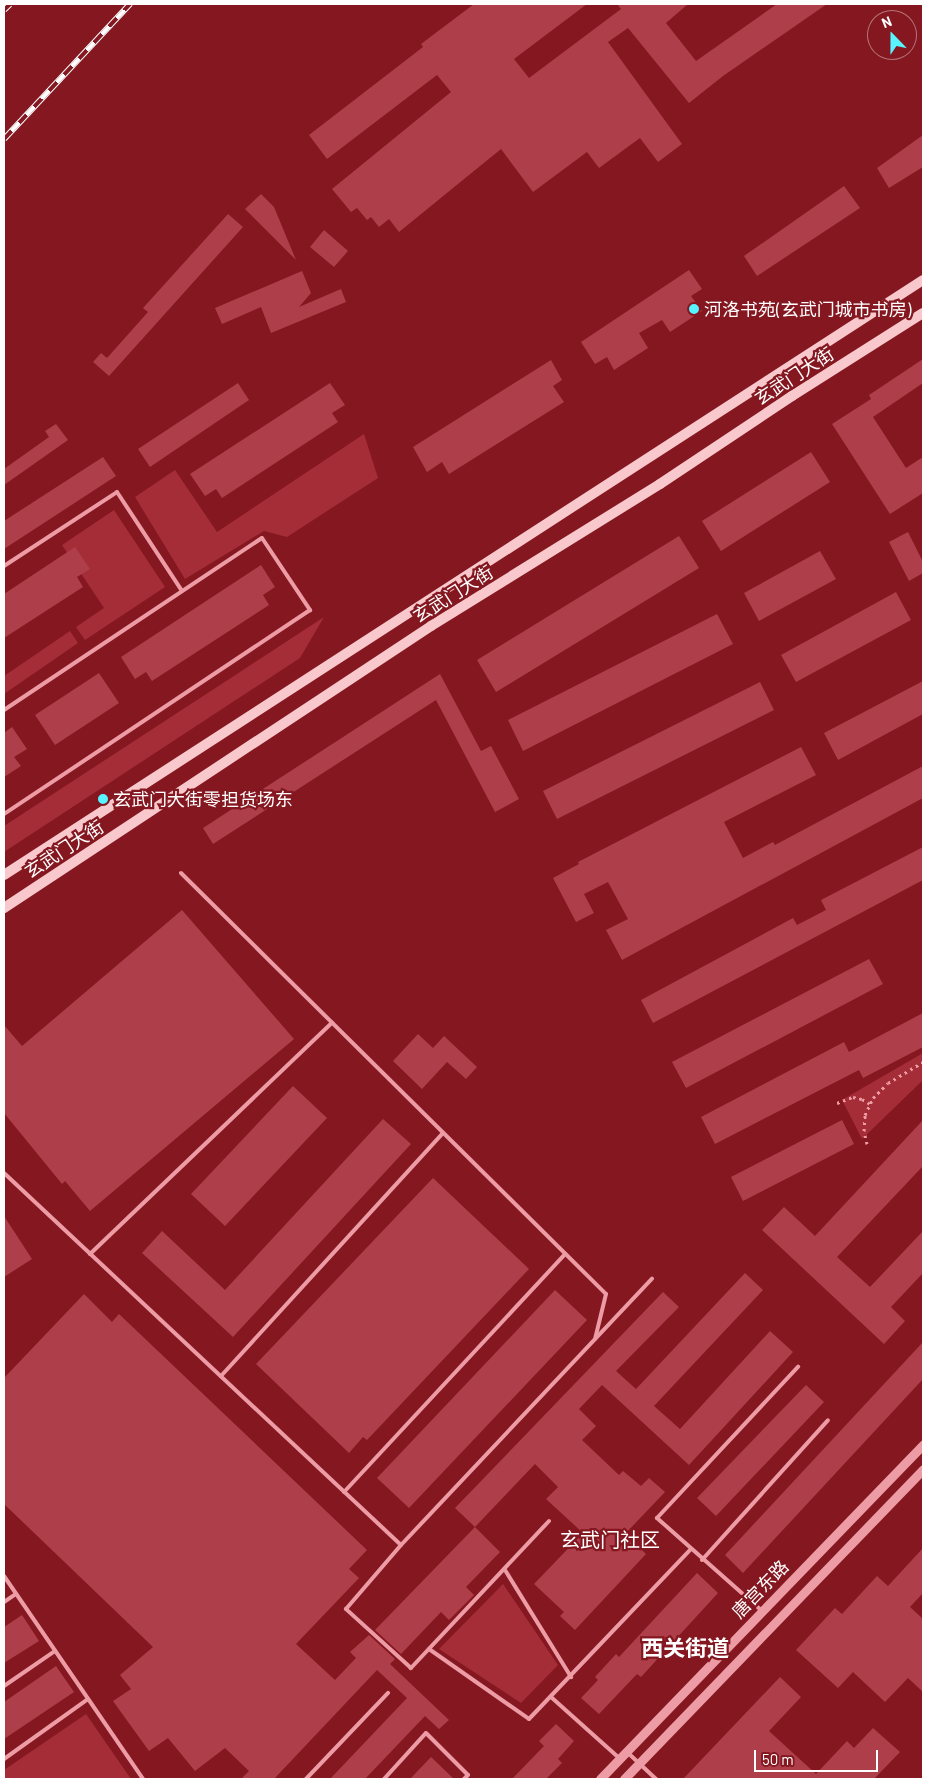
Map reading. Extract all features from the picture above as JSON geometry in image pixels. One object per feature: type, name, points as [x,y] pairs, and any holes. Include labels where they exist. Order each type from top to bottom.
[{"type":"main road","name":"玄武门大街","points":[[4,875],[923,280]]},
{"type":"main road","name":"玄武门大街","points":[[4,908],[431,626],[660,484],[792,396],[923,313]]},
{"type":"street","name":"唐宫东路","points":[[600,1779],[923,1444]]},
{"type":"street","name":"唐宫东路","points":[[624,1779],[923,1469]]},
{"type":"lane","points":[[4,566],[117,492],[182,591]]},
{"type":"lane","points":[[4,710],[262,538],[310,610],[4,814]]},
{"type":"lane","points":[[180,873],[606,1294],[594,1341]]},
{"type":"lane","points":[[90,1254],[332,1023]]},
{"type":"lane","points":[[220,1376],[443,1132]]},
{"type":"lane","points":[[4,1173],[401,1546]]},
{"type":"lane","points":[[344,1492],[565,1254]]},
{"type":"lane","points":[[549,1520],[505,1570],[411,1668],[346,1608],[401,1546],[652,1279]]},
{"type":"lane","points":[[762,1611],[702,1560],[657,1518],[798,1367]]},
{"type":"lane","points":[[702,1560],[828,1420]]},
{"type":"lane","points":[[429,1649],[529,1719],[691,1549]]},
{"type":"lane","points":[[505,1570],[571,1677]]},
{"type":"lane","points":[[4,1576],[143,1779]]},
{"type":"lane","points":[[4,1602],[16,1594]]},
{"type":"lane","points":[[4,1686],[55,1651]]},
{"type":"lane","points":[[306,1779],[388,1693]]},
{"type":"lane","points":[[551,1697],[620,1759]]},
{"type":"lane","points":[[4,1759],[88,1699]]},
{"type":"lane","points":[[384,1779],[426,1733],[468,1775],[464,1779]]},
{"type":"lane","points":[[627,1752],[656,1779]]},
{"type":"path","points":[[867,1144],[864,1131],[864,1115],[872,1098],[888,1083],[923,1062]]},
{"type":"path","points":[[837,1103],[853,1096],[862,1098],[870,1104]]},
{"type":"shaded area","points":[[364,434],[378,478],[287,537],[264,531],[185,579],[135,497],[175,470],[217,532]]},
{"type":"shaded area","points":[[114,510],[165,587],[85,640],[76,627],[104,608],[62,545]]},
{"type":"shaded area","points":[[324,617],[300,658],[4,852],[4,826]]},
{"type":"shaded area","points":[[70,631],[78,643],[4,694],[4,676]]},
{"type":"shaded area","points":[[923,1053],[923,1080],[862,1139],[842,1100]]},
{"type":"shaded area","points":[[503,1584],[558,1665],[521,1703],[439,1649]]},
{"type":"shaded area","points":[[86,1714],[131,1779],[4,1779],[4,1770]]},
{"type":"building","points":[[474,4],[587,4],[514,59],[529,78],[621,9],[617,4],[688,4],[666,23],[696,61],[777,4],[827,4],[723,76],[689,103],[628,28],[608,42],[682,144],[658,162],[640,138],[599,168],[587,152],[533,192],[501,149],[399,232],[389,219],[379,227],[371,217],[367,220],[357,208],[351,212],[332,189],[451,92],[437,75],[327,159],[309,135],[423,47],[421,44]]},
{"type":"building","points":[[923,135],[923,167],[889,188],[877,168]]},
{"type":"building","points":[[844,186],[860,208],[757,276],[744,256]]},
{"type":"building","points":[[261,194],[274,207],[296,260],[245,209]]},
{"type":"building","points":[[228,214],[243,227],[109,376],[93,362],[101,353],[107,358],[148,312],[143,308]]},
{"type":"building","points":[[324,230],[348,251],[334,267],[310,247]]},
{"type":"building","points":[[689,270],[702,289],[691,296],[702,311],[670,332],[662,320],[639,333],[648,348],[614,370],[607,357],[595,364],[581,342]]},
{"type":"building","points":[[302,271],[311,293],[299,307],[341,289],[346,302],[271,333],[261,307],[222,324],[215,308]]},
{"type":"building","points":[[923,359],[923,383],[873,417],[906,468],[923,457],[923,493],[890,514],[832,424],[871,399],[869,395]]},
{"type":"building","points":[[551,360],[562,380],[553,386],[564,402],[449,474],[442,462],[427,472],[413,447]]},
{"type":"building","points":[[238,383],[249,400],[150,467],[138,449]]},
{"type":"building","points":[[330,383],[345,405],[332,413],[338,422],[222,498],[216,489],[205,496],[190,474]]},
{"type":"building","points":[[56,424],[68,440],[4,485],[4,469],[49,437],[45,431]]},
{"type":"building","points":[[811,452],[830,482],[721,551],[702,521]]},
{"type":"building","points":[[103,457],[116,476],[4,549],[4,521]]},
{"type":"building","points":[[908,532],[923,562],[923,573],[909,581],[889,542]]},
{"type":"building","points":[[679,536],[699,568],[496,692],[477,660]]},
{"type":"building","points":[[75,547],[90,569],[77,577],[83,587],[4,638],[4,594]]},
{"type":"building","points":[[820,551],[836,579],[759,621],[744,593]]},
{"type":"building","points":[[261,565],[275,587],[263,595],[269,605],[152,681],[146,672],[135,679],[121,657]]},
{"type":"building","points":[[896,592],[911,620],[796,682],[781,655]]},
{"type":"building","points":[[717,614],[733,644],[523,751],[508,720]]},
{"type":"building","points":[[99,673],[119,703],[55,745],[35,715]]},
{"type":"building","points":[[440,674],[481,751],[491,746],[519,799],[495,812],[436,700],[213,844],[203,828]]},
{"type":"building","points":[[923,681],[923,714],[838,760],[824,733]]},
{"type":"building","points":[[760,682],[774,710],[557,819],[543,791]]},
{"type":"building","points":[[12,727],[27,749],[14,757],[21,766],[4,777],[4,733]]},
{"type":"building","points":[[801,747],[816,775],[724,822],[743,858],[773,842],[775,845],[923,766],[923,798],[622,960],[606,930],[628,919],[608,882],[584,894],[594,913],[576,922],[553,878],[579,864],[578,862]]},
{"type":"building","points":[[923,847],[923,880],[653,1023],[641,1000],[793,918],[797,925],[826,910],[821,900]]},
{"type":"building","points":[[182,910],[294,1039],[90,1211],[65,1181],[62,1184],[4,1113],[4,1025],[22,1046]]},
{"type":"building","points":[[869,959],[883,984],[686,1088],[672,1062]]},
{"type":"building","points":[[923,1013],[923,1047],[863,1078],[859,1070],[715,1144],[701,1117],[844,1042],[849,1052]]},
{"type":"building","points":[[418,1034],[433,1048],[444,1036],[477,1067],[466,1079],[447,1062],[422,1089],[393,1061]]},
{"type":"building","points":[[293,1086],[327,1118],[225,1226],[191,1194]]},
{"type":"building","points":[[383,1119],[411,1144],[233,1337],[142,1253],[162,1231],[225,1290]]},
{"type":"building","points":[[842,1120],[854,1144],[743,1201],[731,1177]]},
{"type":"building","points":[[923,1120],[923,1166],[837,1257],[870,1287],[923,1231],[923,1273],[891,1307],[905,1321],[884,1344],[762,1230],[784,1207],[815,1236]]},
{"type":"building","points":[[433,1178],[529,1269],[367,1440],[363,1437],[349,1453],[256,1364]]},
{"type":"building","points":[[4,1216],[32,1259],[4,1277]]},
{"type":"building","points":[[745,1273],[763,1290],[654,1406],[680,1429],[770,1331],[793,1352],[689,1465],[602,1385],[579,1409],[596,1426],[582,1440],[619,1475],[623,1471],[641,1486],[649,1478],[665,1492],[625,1534],[646,1554],[575,1630],[560,1616],[564,1612],[534,1584],[583,1533],[546,1499],[558,1487],[535,1464],[475,1527],[455,1508],[663,1292],[679,1307],[616,1371],[636,1389]]},
{"type":"building","points":[[555,1290],[587,1320],[409,1508],[377,1478]]},
{"type":"building","points":[[84,1294],[112,1322],[119,1314],[367,1550],[349,1569],[359,1578],[296,1644],[335,1680],[356,1658],[350,1652],[369,1635],[395,1659],[390,1664],[449,1720],[439,1729],[425,1716],[365,1779],[330,1779],[407,1698],[377,1670],[274,1779],[241,1779],[249,1771],[225,1748],[195,1771],[168,1738],[149,1751],[113,1701],[131,1689],[120,1675],[153,1647],[4,1504],[4,1378]]},
{"type":"building","points":[[923,1342],[923,1379],[743,1573],[725,1555]]},
{"type":"building","points":[[806,1385],[824,1402],[716,1516],[697,1498]]},
{"type":"building","points":[[475,1527],[500,1552],[466,1587],[474,1595],[449,1620],[441,1612],[401,1654],[375,1630]]},
{"type":"building","points":[[923,1548],[923,1593],[910,1607],[923,1619],[923,1692],[908,1678],[885,1702],[853,1672],[838,1688],[796,1650],[835,1608],[842,1614],[877,1576],[888,1586]]},
{"type":"building","points":[[697,1573],[718,1593],[641,1677],[637,1674],[599,1714],[581,1698],[598,1680],[595,1677],[616,1654],[619,1657]]},
{"type":"building","points":[[22,1615],[39,1641],[4,1663],[4,1627]]},
{"type":"building","points":[[56,1666],[74,1692],[4,1739],[4,1702]]},
{"type":"building","points":[[780,1677],[801,1697],[769,1731],[816,1774],[847,1741],[854,1748],[873,1728],[900,1752],[874,1779],[683,1779]]},
{"type":"building","points":[[556,1724],[574,1741],[558,1759],[562,1763],[546,1779],[512,1779],[544,1746],[539,1741]]},
{"type":"building","points":[[431,1757],[454,1779],[410,1779]]},
{"type":"railway","points":[[4,10],[10,4]]},
{"type":"railway","points":[[4,139],[130,4]]},
{"type":"place","name":"河洛书苑(玄武门城市书房)","points":[[694,309]]},
{"type":"place","name":"玄武门大街零担货场东","points":[[103,799]]},
{"type":"district","name":"玄武门社区","points":[[610,1539]]},
{"type":"district","name":"西关街道","points":[[685,1648]]}]
